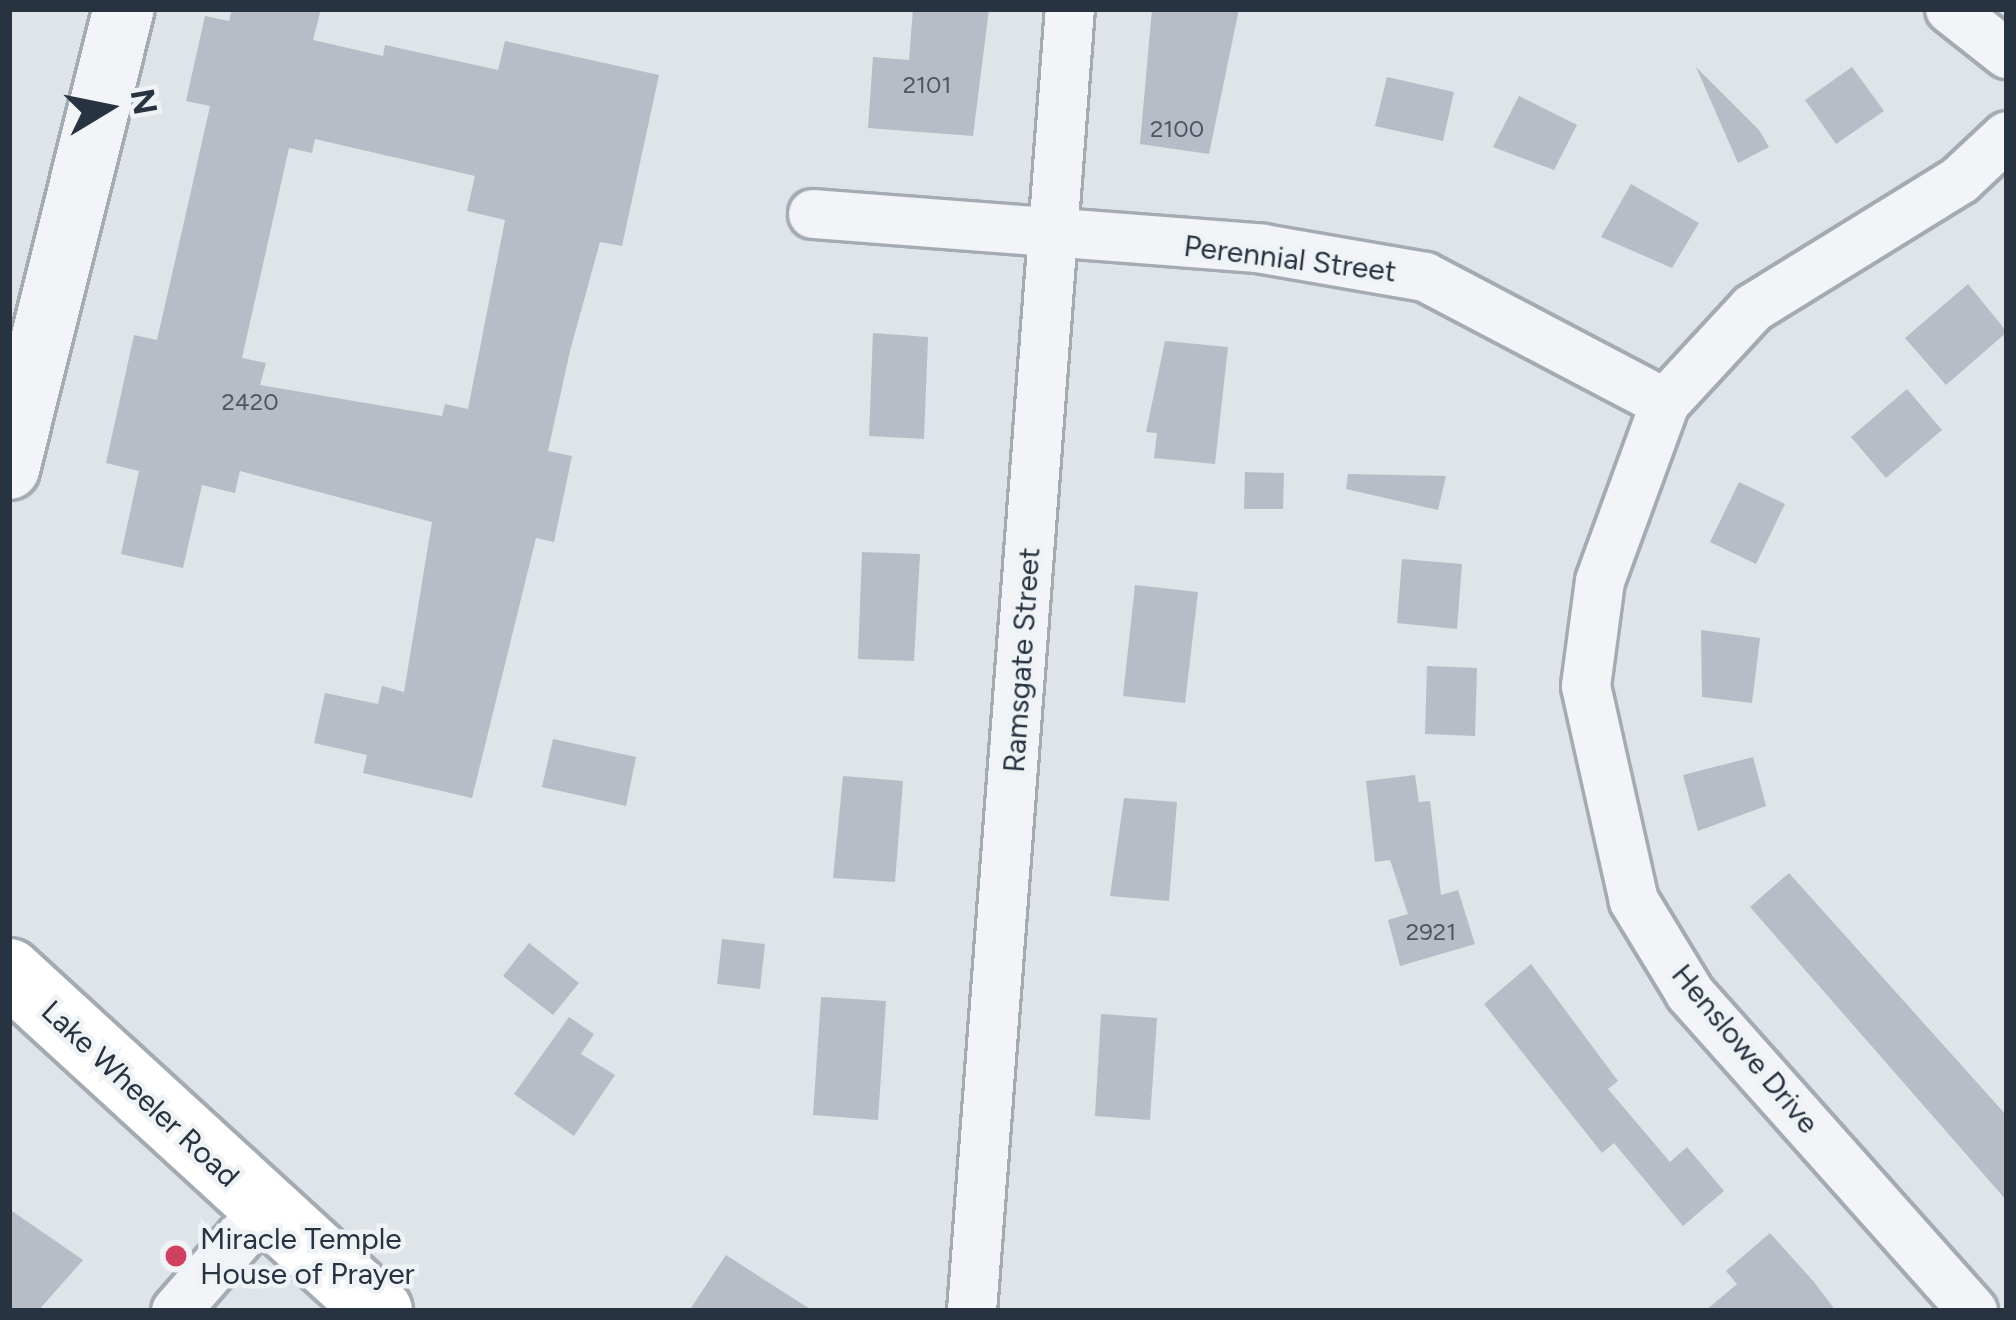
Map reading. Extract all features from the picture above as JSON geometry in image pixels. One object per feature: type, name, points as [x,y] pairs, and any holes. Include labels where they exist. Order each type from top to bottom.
[{"type":"main road","name":"Lake Wheeler Road","points":[[9,972],[379,1311]]},
{"type":"street","points":[[9,469],[124,9]]},
{"type":"street","name":"Ramsgate Street","points":[[972,1311],[1070,9]]},
{"type":"street","points":[[1950,9],[2007,54]]},
{"type":"street","name":"Henslowe Drive","points":[[1973,1311],[1690,993],[1634,901],[1586,686],[1600,581],[1665,403],[1753,308],[1960,180],[2007,136]]},
{"type":"street","name":"Perennial Street","points":[[813,214],[1054,237],[1263,249],[1426,277],[1665,403]]},
{"type":"street","points":[[176,1311],[264,1210]]},
{"type":"building","points":[[232,9],[321,9],[313,40],[383,56],[385,45],[498,70],[505,41],[659,75],[622,246],[600,242],[570,351],[548,451],[572,456],[554,542],[536,538],[472,798],[363,773],[367,755],[314,743],[325,693],[378,704],[382,686],[404,692],[432,522],[240,471],[235,493],[202,485],[183,568],[121,554],[139,471],[106,463],[134,335],[157,340],[210,106],[186,101],[205,16],[229,21]],"holes":[[[315,139],[475,176],[467,211],[505,220],[468,409],[445,404],[442,416],[260,385],[266,363],[242,358],[289,148],[312,153]]]},
{"type":"building","points":[[913,9],[989,9],[973,136],[868,128],[873,57],[909,60]]},
{"type":"building","points":[[1152,9],[1239,9],[1209,154],[1140,144]]},
{"type":"building","points":[[1696,67],[1759,130],[1769,147],[1738,163]]},
{"type":"building","points":[[1852,67],[1884,111],[1836,144],[1805,100]]},
{"type":"building","points":[[1387,77],[1454,92],[1443,141],[1375,126]]},
{"type":"building","points":[[1519,96],[1577,125],[1554,170],[1493,147]]},
{"type":"building","points":[[1631,184],[1699,223],[1672,268],[1601,237]]},
{"type":"building","points":[[1968,284],[2007,332],[1946,385],[1905,338]]},
{"type":"building","points":[[873,333],[928,337],[924,439],[869,436]]},
{"type":"building","points":[[1165,341],[1228,347],[1215,464],[1154,458],[1157,433],[1146,432]]},
{"type":"building","points":[[1907,389],[1942,430],[1886,478],[1851,437]]},
{"type":"building","points":[[1245,472],[1284,473],[1283,509],[1244,509]]},
{"type":"building","points":[[1348,474],[1446,476],[1438,510],[1346,489]]},
{"type":"building","points":[[1739,482],[1785,504],[1756,564],[1710,542]]},
{"type":"building","points":[[862,552],[920,554],[914,661],[858,659]]},
{"type":"building","points":[[1402,559],[1462,564],[1457,629],[1397,623]]},
{"type":"building","points":[[1135,585],[1198,592],[1185,703],[1123,696]]},
{"type":"building","points":[[1701,630],[1760,638],[1752,703],[1702,697]]},
{"type":"building","points":[[1427,666],[1477,668],[1475,736],[1425,734]]},
{"type":"building","points":[[553,739],[636,757],[626,806],[542,787]]},
{"type":"building","points":[[1753,757],[1766,806],[1698,831],[1683,775]]},
{"type":"building","points":[[1415,775],[1419,802],[1430,801],[1441,895],[1458,890],[1475,944],[1400,966],[1388,920],[1408,914],[1390,860],[1375,862],[1366,781]]},
{"type":"building","points":[[843,776],[903,781],[895,882],[833,878]]},
{"type":"building","points":[[1124,798],[1177,802],[1169,901],[1110,896]]},
{"type":"building","points":[[1789,873],[2007,1116],[2007,1201],[1750,907]]},
{"type":"building","points":[[722,939],[765,944],[760,989],[717,984]]},
{"type":"building","points":[[529,943],[579,983],[553,1015],[503,976]]},
{"type":"building","points":[[1531,964],[1618,1081],[1608,1089],[1670,1162],[1687,1147],[1724,1191],[1683,1226],[1614,1143],[1602,1153],[1484,1004]]},
{"type":"building","points":[[821,997],[886,1001],[878,1120],[813,1115]]},
{"type":"building","points":[[1101,1014],[1157,1018],[1150,1120],[1095,1116]]},
{"type":"building","points":[[569,1017],[594,1034],[581,1054],[615,1075],[574,1136],[514,1094]]},
{"type":"building","points":[[9,1209],[83,1260],[38,1311],[9,1311]]},
{"type":"building","points":[[1770,1233],[1836,1311],[1705,1311],[1737,1284],[1726,1271]]},
{"type":"building","points":[[726,1255],[813,1311],[689,1311]]},
{"type":"place","name":"Miracle Temple House of Prayer","points":[[176,1256]]}]
